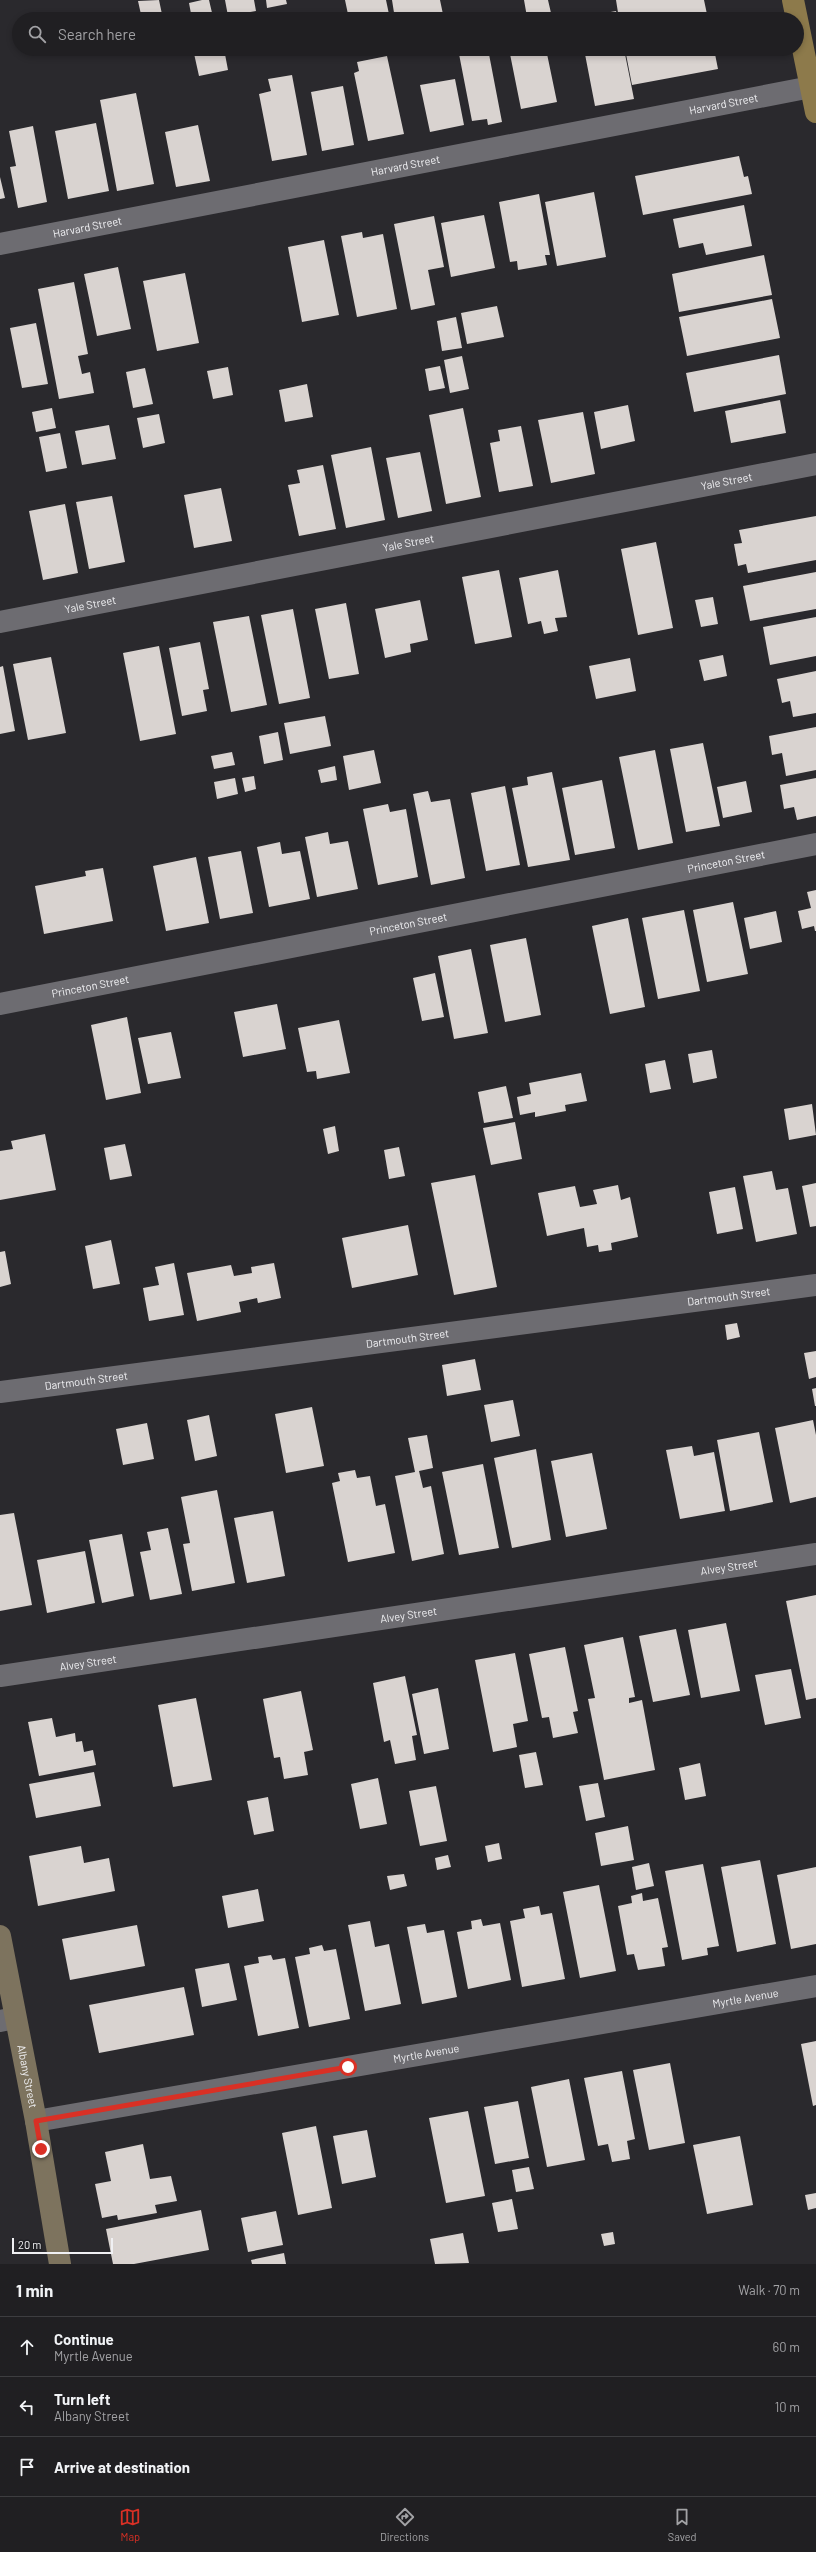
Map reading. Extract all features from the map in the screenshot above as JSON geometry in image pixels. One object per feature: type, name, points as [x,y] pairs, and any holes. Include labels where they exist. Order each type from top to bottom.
[{"type":"main road","points":[[793,0],[795,12]]},
{"type":"main road","points":[[804,53],[816,112]]},
{"type":"street","name":"Harvard Street","points":[[0,244],[811,87]]},
{"type":"street","name":"Yale Street","points":[[0,622],[816,464]]},
{"type":"street","name":"Princeton Street","points":[[0,1004],[816,844]]},
{"type":"street","name":"Dartmouth Street","points":[[0,1392],[816,1285]]},
{"type":"street","name":"Alvey Street","points":[[0,1676],[816,1554]]},
{"type":"street","name":"Albany Street","points":[[0,1936],[8,2020],[36,2121],[60,2264]]},
{"type":"street","name":"Myrtle Avenue","points":[[36,2121],[816,1986]]},
{"type":"building","points":[[159,0],[162,12],[140,12],[138,1]]},
{"type":"building","points":[[209,0],[212,12],[191,12],[189,3]]},
{"type":"building","points":[[225,0],[254,0],[256,11],[227,12]]},
{"type":"building","points":[[266,0],[286,0],[287,4],[267,8]]},
{"type":"building","points":[[345,0],[386,0],[389,12],[348,12]]},
{"type":"building","points":[[392,0],[440,0],[443,12],[394,12]]},
{"type":"building","points":[[524,0],[548,0],[551,12],[526,12]]},
{"type":"building","points":[[616,0],[704,0],[707,12],[618,12]]},
{"type":"building","points":[[195,56],[225,56],[228,70],[199,76]]},
{"type":"building","points":[[387,56],[404,134],[368,141],[354,73],[359,71],[357,62]]},
{"type":"building","points":[[459,56],[489,56],[502,122],[488,125],[487,119],[472,121]]},
{"type":"building","points":[[510,56],[547,56],[557,102],[521,109]]},
{"type":"building","points":[[585,56],[625,56],[634,99],[595,106]]},
{"type":"building","points":[[626,56],[715,56],[718,69],[632,85]]},
{"type":"building","points":[[292,75],[307,155],[272,161],[259,94],[271,91],[268,79]]},
{"type":"building","points":[[455,79],[464,125],[430,132],[420,85]]},
{"type":"building","points":[[343,86],[354,145],[322,151],[311,92]]},
{"type":"building","points":[[136,93],[154,184],[117,191],[100,100]]},
{"type":"building","points":[[96,123],[109,191],[68,199],[55,131]]},
{"type":"building","points":[[198,125],[210,181],[176,187],[165,132]]},
{"type":"building","points":[[33,126],[47,202],[18,208],[10,167],[16,166],[9,131]]},
{"type":"building","points":[[739,156],[744,177],[748,176],[752,194],[643,215],[635,176]]},
{"type":"building","points":[[0,177],[5,198],[0,199]]},
{"type":"building","points":[[594,192],[606,257],[557,266],[545,202]]},
{"type":"building","points":[[539,194],[550,255],[545,255],[547,265],[518,270],[517,261],[510,262],[499,202]]},
{"type":"building","points":[[744,205],[752,246],[706,255],[703,243],[679,248],[673,219]]},
{"type":"building","points":[[484,215],[495,268],[451,277],[441,223]]},
{"type":"building","points":[[434,216],[444,267],[428,270],[435,305],[411,310],[394,224]]},
{"type":"building","points":[[362,232],[363,238],[383,234],[397,309],[357,317],[341,236]]},
{"type":"building","points":[[324,240],[339,315],[302,322],[288,247]]},
{"type":"building","points":[[764,255],[772,295],[679,312],[672,274]]},
{"type":"building","points":[[118,267],[131,329],[97,336],[84,274]]},
{"type":"building","points":[[185,273],[199,343],[157,351],[143,281]]},
{"type":"building","points":[[74,282],[88,354],[78,356],[82,374],[90,372],[94,393],[59,399],[38,289]]},
{"type":"building","points":[[772,299],[780,338],[687,356],[679,317]]},
{"type":"building","points":[[497,306],[504,337],[467,344],[461,313]]},
{"type":"building","points":[[456,317],[462,348],[442,351],[437,321]]},
{"type":"building","points":[[36,323],[48,384],[22,388],[10,328]]},
{"type":"building","points":[[779,355],[786,394],[694,412],[686,373]]},
{"type":"building","points":[[462,356],[469,389],[450,393],[444,360]]},
{"type":"building","points":[[440,366],[445,388],[429,391],[425,369]]},
{"type":"building","points":[[228,367],[233,395],[213,399],[207,371]]},
{"type":"building","points":[[145,368],[153,404],[133,408],[126,372]]},
{"type":"building","points":[[307,384],[313,417],[285,422],[279,390]]},
{"type":"building","points":[[780,400],[786,433],[731,443],[725,411]]},
{"type":"building","points":[[628,405],[635,441],[601,449],[594,412]]},
{"type":"building","points":[[52,408],[56,428],[36,432],[32,412]]},
{"type":"building","points":[[463,408],[481,497],[446,504],[429,415]]},
{"type":"building","points":[[583,412],[595,474],[551,483],[538,420]]},
{"type":"building","points":[[159,414],[165,443],[143,448],[137,418]]},
{"type":"building","points":[[109,425],[116,459],[82,465],[75,431]]},
{"type":"building","points":[[521,426],[533,486],[499,492],[490,443],[500,441],[498,430]]},
{"type":"building","points":[[60,433],[67,468],[46,472],[39,437]]},
{"type":"building","points":[[371,447],[385,520],[346,528],[331,455]]},
{"type":"building","points":[[420,452],[432,511],[398,518],[386,458]]},
{"type":"building","points":[[323,465],[336,529],[299,536],[288,485],[300,483],[297,470]]},
{"type":"building","points":[[221,488],[232,541],[194,548],[184,495]]},
{"type":"building","points":[[112,496],[125,562],[89,569],[76,502]]},
{"type":"building","points":[[65,504],[78,573],[43,580],[29,511]]},
{"type":"building","points":[[816,516],[816,560],[748,573],[746,564],[738,566],[734,544],[742,543],[739,530]]},
{"type":"building","points":[[656,542],[673,628],[638,635],[621,549]]},
{"type":"building","points":[[499,570],[512,637],[475,644],[462,577]]},
{"type":"building","points":[[558,570],[567,617],[555,618],[558,631],[544,634],[541,621],[528,624],[519,578]]},
{"type":"building","points":[[816,572],[816,609],[750,621],[743,586]]},
{"type":"building","points":[[713,597],[718,624],[701,627],[695,600]]},
{"type":"building","points":[[420,600],[428,640],[410,644],[411,652],[385,658],[375,609]]},
{"type":"building","points":[[346,603],[359,674],[329,679],[315,609]]},
{"type":"building","points":[[293,609],[310,698],[279,704],[261,615]]},
{"type":"building","points":[[249,616],[267,705],[231,712],[213,622]]},
{"type":"building","points":[[816,617],[816,656],[770,665],[763,627]]},
{"type":"building","points":[[200,642],[209,689],[203,690],[207,711],[182,716],[169,648]]},
{"type":"building","points":[[159,646],[176,734],[140,741],[123,653]]},
{"type":"building","points":[[723,655],[727,676],[704,681],[699,660]]},
{"type":"building","points":[[51,657],[66,733],[28,740],[13,664]]},
{"type":"building","points":[[630,658],[636,691],[596,699],[589,666]]},
{"type":"building","points":[[3,666],[15,731],[0,734],[0,667]]},
{"type":"building","points":[[816,671],[816,713],[793,717],[790,701],[782,703],[777,679]]},
{"type":"building","points":[[325,716],[331,746],[290,754],[284,723]]},
{"type":"building","points":[[816,727],[816,770],[786,776],[782,753],[772,755],[769,736]]},
{"type":"building","points":[[278,732],[283,760],[264,764],[259,736]]},
{"type":"building","points":[[703,743],[720,826],[686,832],[670,749]]},
{"type":"building","points":[[374,750],[381,783],[349,790],[343,756]]},
{"type":"building","points":[[655,750],[673,843],[638,850],[619,757]]},
{"type":"building","points":[[232,752],[235,765],[214,769],[211,756]]},
{"type":"building","points":[[335,766],[337,780],[321,783],[318,770]]},
{"type":"building","points":[[552,772],[570,860],[528,867],[512,788],[528,785],[527,777]]},
{"type":"building","points":[[254,776],[256,789],[245,792],[242,778]]},
{"type":"building","points":[[235,778],[238,794],[217,799],[214,782]]},
{"type":"building","points":[[816,778],[816,816],[797,820],[794,807],[784,809],[780,785]]},
{"type":"building","points":[[602,780],[615,848],[575,855],[562,788]]},
{"type":"building","points":[[746,781],[752,812],[723,818],[717,787]]},
{"type":"building","points":[[505,786],[520,865],[486,871],[471,793]]},
{"type":"building","points":[[428,791],[431,802],[450,799],[465,878],[431,885],[413,794]]},
{"type":"building","points":[[388,804],[390,812],[406,809],[418,877],[378,885],[363,809]]},
{"type":"building","points":[[328,832],[330,844],[348,841],[358,889],[317,897],[305,837]]},
{"type":"building","points":[[280,842],[282,854],[300,851],[310,899],[269,907],[257,847]]},
{"type":"building","points":[[241,851],[253,913],[220,919],[208,857]]},
{"type":"building","points":[[196,857],[209,923],[166,931],[153,866]]},
{"type":"building","points":[[103,868],[113,921],[44,934],[35,886],[86,876],[85,871]]},
{"type":"building","points":[[816,890],[816,931],[814,926],[802,929],[798,911],[811,908],[807,892]]},
{"type":"building","points":[[733,902],[748,974],[707,982],[693,910]]},
{"type":"building","points":[[684,910],[700,991],[658,999],[642,918]]},
{"type":"building","points":[[776,911],[782,942],[750,949],[744,918]]},
{"type":"building","points":[[628,918],[645,1007],[610,1014],[592,926]]},
{"type":"building","points":[[526,938],[541,1015],[505,1022],[490,945]]},
{"type":"building","points":[[471,949],[488,1033],[454,1039],[438,956]]},
{"type":"building","points":[[435,973],[444,1017],[422,1021],[413,978]]},
{"type":"building","points":[[277,1004],[286,1049],[243,1057],[234,1012]]},
{"type":"building","points":[[127,1017],[141,1093],[106,1100],[91,1025]]},
{"type":"building","points":[[339,1020],[350,1073],[317,1079],[316,1071],[307,1072],[298,1028]]},
{"type":"building","points":[[171,1032],[181,1078],[148,1084],[138,1038]]},
{"type":"building","points":[[712,1050],[717,1078],[693,1083],[688,1054]]},
{"type":"building","points":[[665,1060],[671,1089],[650,1093],[645,1064]]},
{"type":"building","points":[[581,1073],[587,1101],[565,1105],[566,1111],[535,1117],[535,1112],[520,1115],[517,1097],[531,1094],[529,1083]]},
{"type":"building","points":[[506,1086],[513,1118],[484,1123],[478,1092]]},
{"type":"building","points":[[812,1104],[816,1135],[789,1140],[784,1109]]},
{"type":"building","points":[[515,1122],[522,1159],[491,1165],[483,1128]]},
{"type":"building","points":[[335,1126],[339,1151],[328,1154],[323,1129]]},
{"type":"building","points":[[45,1134],[56,1190],[0,1200],[0,1151],[13,1149],[11,1141]]},
{"type":"building","points":[[125,1144],[132,1176],[110,1180],[104,1148]]},
{"type":"building","points":[[399,1147],[405,1176],[389,1179],[384,1150]]},
{"type":"building","points":[[772,1171],[776,1190],[788,1188],[797,1234],[756,1242],[743,1176]]},
{"type":"building","points":[[475,1175],[497,1287],[454,1295],[431,1183]]},
{"type":"building","points":[[816,1183],[816,1226],[810,1227],[802,1186]]},
{"type":"building","points":[[618,1185],[621,1200],[630,1197],[638,1237],[611,1243],[612,1250],[599,1252],[598,1245],[587,1247],[584,1228],[547,1236],[538,1193],[575,1186],[580,1207],[597,1204],[593,1190]]},
{"type":"building","points":[[735,1187],[743,1229],[717,1234],[709,1192]]},
{"type":"building","points":[[408,1225],[418,1275],[352,1288],[342,1238]]},
{"type":"building","points":[[111,1240],[120,1284],[93,1289],[85,1246]]},
{"type":"building","points":[[5,1251],[11,1284],[0,1287],[0,1252]]},
{"type":"building","points":[[174,1263],[184,1315],[149,1321],[143,1288],[159,1285],[155,1267]]},
{"type":"building","points":[[274,1263],[281,1298],[258,1303],[257,1298],[239,1302],[241,1312],[197,1321],[187,1273],[231,1265],[234,1276],[252,1273],[251,1267]]},
{"type":"building","points":[[737,1323],[740,1337],[727,1340],[725,1325]]},
{"type":"building","points":[[816,1351],[816,1377],[809,1379],[804,1353]]},
{"type":"building","points":[[475,1359],[481,1390],[447,1396],[442,1365]]},
{"type":"building","points":[[816,1388],[816,1406],[815,1406],[812,1389]]},
{"type":"building","points":[[513,1400],[520,1436],[491,1442],[484,1405]]},
{"type":"building","points":[[312,1407],[324,1466],[286,1473],[275,1414]]},
{"type":"building","points":[[209,1415],[217,1456],[195,1461],[187,1420]]},
{"type":"building","points":[[813,1420],[816,1435],[816,1497],[790,1503],[775,1428]]},
{"type":"building","points":[[147,1423],[154,1459],[123,1465],[116,1429]]},
{"type":"building","points":[[759,1432],[773,1502],[730,1511],[717,1440]]},
{"type":"building","points":[[427,1435],[433,1468],[419,1471],[423,1488],[431,1486],[444,1554],[412,1561],[395,1476],[415,1472],[408,1438]]},
{"type":"building","points":[[692,1446],[694,1456],[714,1452],[725,1511],[680,1519],[666,1450]]},
{"type":"building","points":[[536,1449],[551,1540],[512,1548],[494,1458]]},
{"type":"building","points":[[592,1453],[607,1529],[566,1537],[551,1461]]},
{"type":"building","points":[[483,1464],[499,1548],[459,1555],[442,1472]]},
{"type":"building","points":[[355,1470],[357,1478],[370,1476],[376,1506],[385,1504],[395,1553],[348,1562],[332,1483],[340,1481],[338,1473]]},
{"type":"building","points":[[217,1490],[235,1583],[192,1591],[183,1544],[190,1543],[181,1497]]},
{"type":"building","points":[[273,1511],[285,1576],[247,1583],[234,1518]]},
{"type":"building","points":[[14,1513],[32,1605],[0,1611],[0,1515]]},
{"type":"building","points":[[168,1528],[182,1594],[150,1600],[140,1552],[151,1550],[147,1532]]},
{"type":"building","points":[[122,1534],[134,1596],[102,1603],[89,1540]]},
{"type":"building","points":[[85,1551],[95,1603],[47,1613],[37,1560]]},
{"type":"building","points":[[816,1595],[816,1698],[806,1700],[786,1601]]},
{"type":"building","points":[[726,1623],[740,1691],[701,1698],[688,1630]]},
{"type":"building","points":[[676,1629],[690,1695],[653,1702],[639,1636]]},
{"type":"building","points":[[623,1637],[635,1697],[629,1698],[629,1703],[642,1700],[655,1770],[604,1780],[588,1699],[595,1698],[584,1645]]},
{"type":"building","points":[[565,1647],[578,1711],[573,1712],[578,1733],[553,1738],[549,1717],[542,1718],[529,1654]]},
{"type":"building","points":[[515,1653],[528,1721],[513,1724],[517,1747],[493,1752],[475,1660]]},
{"type":"building","points":[[791,1669],[801,1718],[765,1725],[755,1675]]},
{"type":"building","points":[[405,1676],[417,1735],[412,1736],[416,1760],[395,1764],[390,1740],[384,1742],[373,1683]]},
{"type":"building","points":[[438,1688],[449,1749],[424,1754],[412,1694]]},
{"type":"building","points":[[301,1691],[313,1750],[304,1752],[308,1775],[284,1779],[280,1757],[274,1758],[263,1699]]},
{"type":"building","points":[[196,1698],[212,1780],[173,1787],[158,1705]]},
{"type":"building","points":[[52,1718],[56,1737],[75,1733],[76,1742],[82,1741],[84,1752],[93,1750],[96,1765],[39,1776],[28,1722]]},
{"type":"building","points":[[536,1752],[543,1785],[525,1788],[519,1755]]},
{"type":"building","points":[[700,1763],[706,1796],[685,1800],[679,1768]]},
{"type":"building","points":[[94,1772],[101,1806],[36,1818],[29,1784]]},
{"type":"building","points":[[378,1778],[387,1824],[360,1829],[351,1784]]},
{"type":"building","points":[[598,1783],[605,1817],[586,1821],[579,1786]]},
{"type":"building","points":[[436,1786],[447,1841],[420,1846],[409,1791]]},
{"type":"building","points":[[268,1797],[274,1831],[254,1835],[247,1801]]},
{"type":"building","points":[[628,1826],[634,1860],[601,1866],[595,1833]]},
{"type":"building","points":[[499,1843],[502,1859],[488,1862],[485,1846]]},
{"type":"building","points":[[81,1846],[84,1863],[109,1858],[115,1891],[38,1906],[29,1856]]},
{"type":"building","points":[[448,1855],[451,1867],[437,1870],[435,1858]]},
{"type":"building","points":[[760,1860],[776,1944],[737,1952],[721,1867]]},
{"type":"building","points":[[649,1863],[654,1886],[636,1890],[632,1867]]},
{"type":"building","points":[[703,1864],[719,1946],[707,1948],[708,1955],[682,1960],[665,1871]]},
{"type":"building","points":[[816,1867],[816,1944],[791,1949],[777,1875]]},
{"type":"building","points":[[404,1874],[407,1886],[390,1890],[387,1876]]},
{"type":"building","points":[[599,1885],[616,1971],[580,1978],[563,1892]]},
{"type":"building","points":[[258,1889],[264,1921],[228,1928],[222,1896]]},
{"type":"building","points":[[642,1893],[643,1901],[658,1898],[668,1947],[662,1948],[665,1966],[638,1970],[634,1954],[627,1955],[618,1906],[632,1903],[631,1896]]},
{"type":"building","points":[[539,1906],[541,1915],[552,1913],[565,1979],[522,1987],[510,1921],[525,1918],[523,1909]]},
{"type":"building","points":[[481,1919],[483,1926],[500,1923],[511,1980],[468,1989],[457,1932],[472,1929],[471,1921]]},
{"type":"building","points":[[370,1921],[375,1947],[389,1944],[401,2004],[365,2011],[348,1925]]},
{"type":"building","points":[[425,1924],[427,1933],[444,1930],[457,1997],[422,2004],[407,1927]]},
{"type":"building","points":[[137,1925],[145,1966],[70,1980],[62,1939]]},
{"type":"building","points":[[322,1945],[324,1951],[336,1949],[350,2019],[309,2027],[295,1957],[310,1954],[309,1948]]},
{"type":"building","points":[[271,1955],[273,1960],[285,1958],[299,2028],[258,2036],[244,1966],[259,1963],[258,1957]]},
{"type":"building","points":[[229,1963],[237,2000],[202,2007],[195,1969]]},
{"type":"building","points":[[184,1987],[194,2035],[99,2053],[89,2005]]},
{"type":"building","points":[[816,2041],[816,2105],[813,2106],[801,2044]]},
{"type":"building","points":[[670,2063],[685,2143],[649,2150],[633,2070]]},
{"type":"building","points":[[622,2071],[635,2139],[627,2141],[630,2159],[612,2162],[608,2144],[598,2146],[584,2078]]},
{"type":"building","points":[[569,2079],[585,2160],[547,2167],[531,2087]]},
{"type":"building","points":[[518,2101],[529,2158],[495,2164],[484,2107]]},
{"type":"building","points":[[468,2111],[485,2196],[446,2203],[429,2118]]},
{"type":"building","points":[[316,2126],[332,2208],[298,2215],[282,2133]]},
{"type":"building","points":[[367,2130],[376,2177],[342,2184],[333,2136]]},
{"type":"building","points":[[740,2136],[753,2205],[707,2214],[693,2145]]},
{"type":"building","points":[[143,2144],[150,2179],[171,2176],[177,2201],[155,2205],[157,2213],[118,2220],[117,2215],[102,2218],[95,2184],[111,2181],[105,2152]]},
{"type":"building","points":[[529,2167],[534,2189],[516,2192],[512,2170]]},
{"type":"building","points":[[816,2193],[816,2208],[808,2210],[805,2195]]},
{"type":"building","points":[[512,2199],[518,2229],[498,2232],[492,2203]]},
{"type":"building","points":[[201,2210],[209,2250],[134,2264],[113,2264],[106,2229]]},
{"type":"building","points":[[276,2211],[283,2245],[248,2252],[241,2218]]},
{"type":"building","points":[[613,2232],[615,2244],[604,2246],[601,2234]]},
{"type":"building","points":[[463,2233],[469,2263],[435,2264],[430,2239]]},
{"type":"building","points":[[284,2253],[286,2264],[252,2264],[251,2260]]},
{"type":"route","points":[[41,2149],[36,2121],[348,2067]]}]
